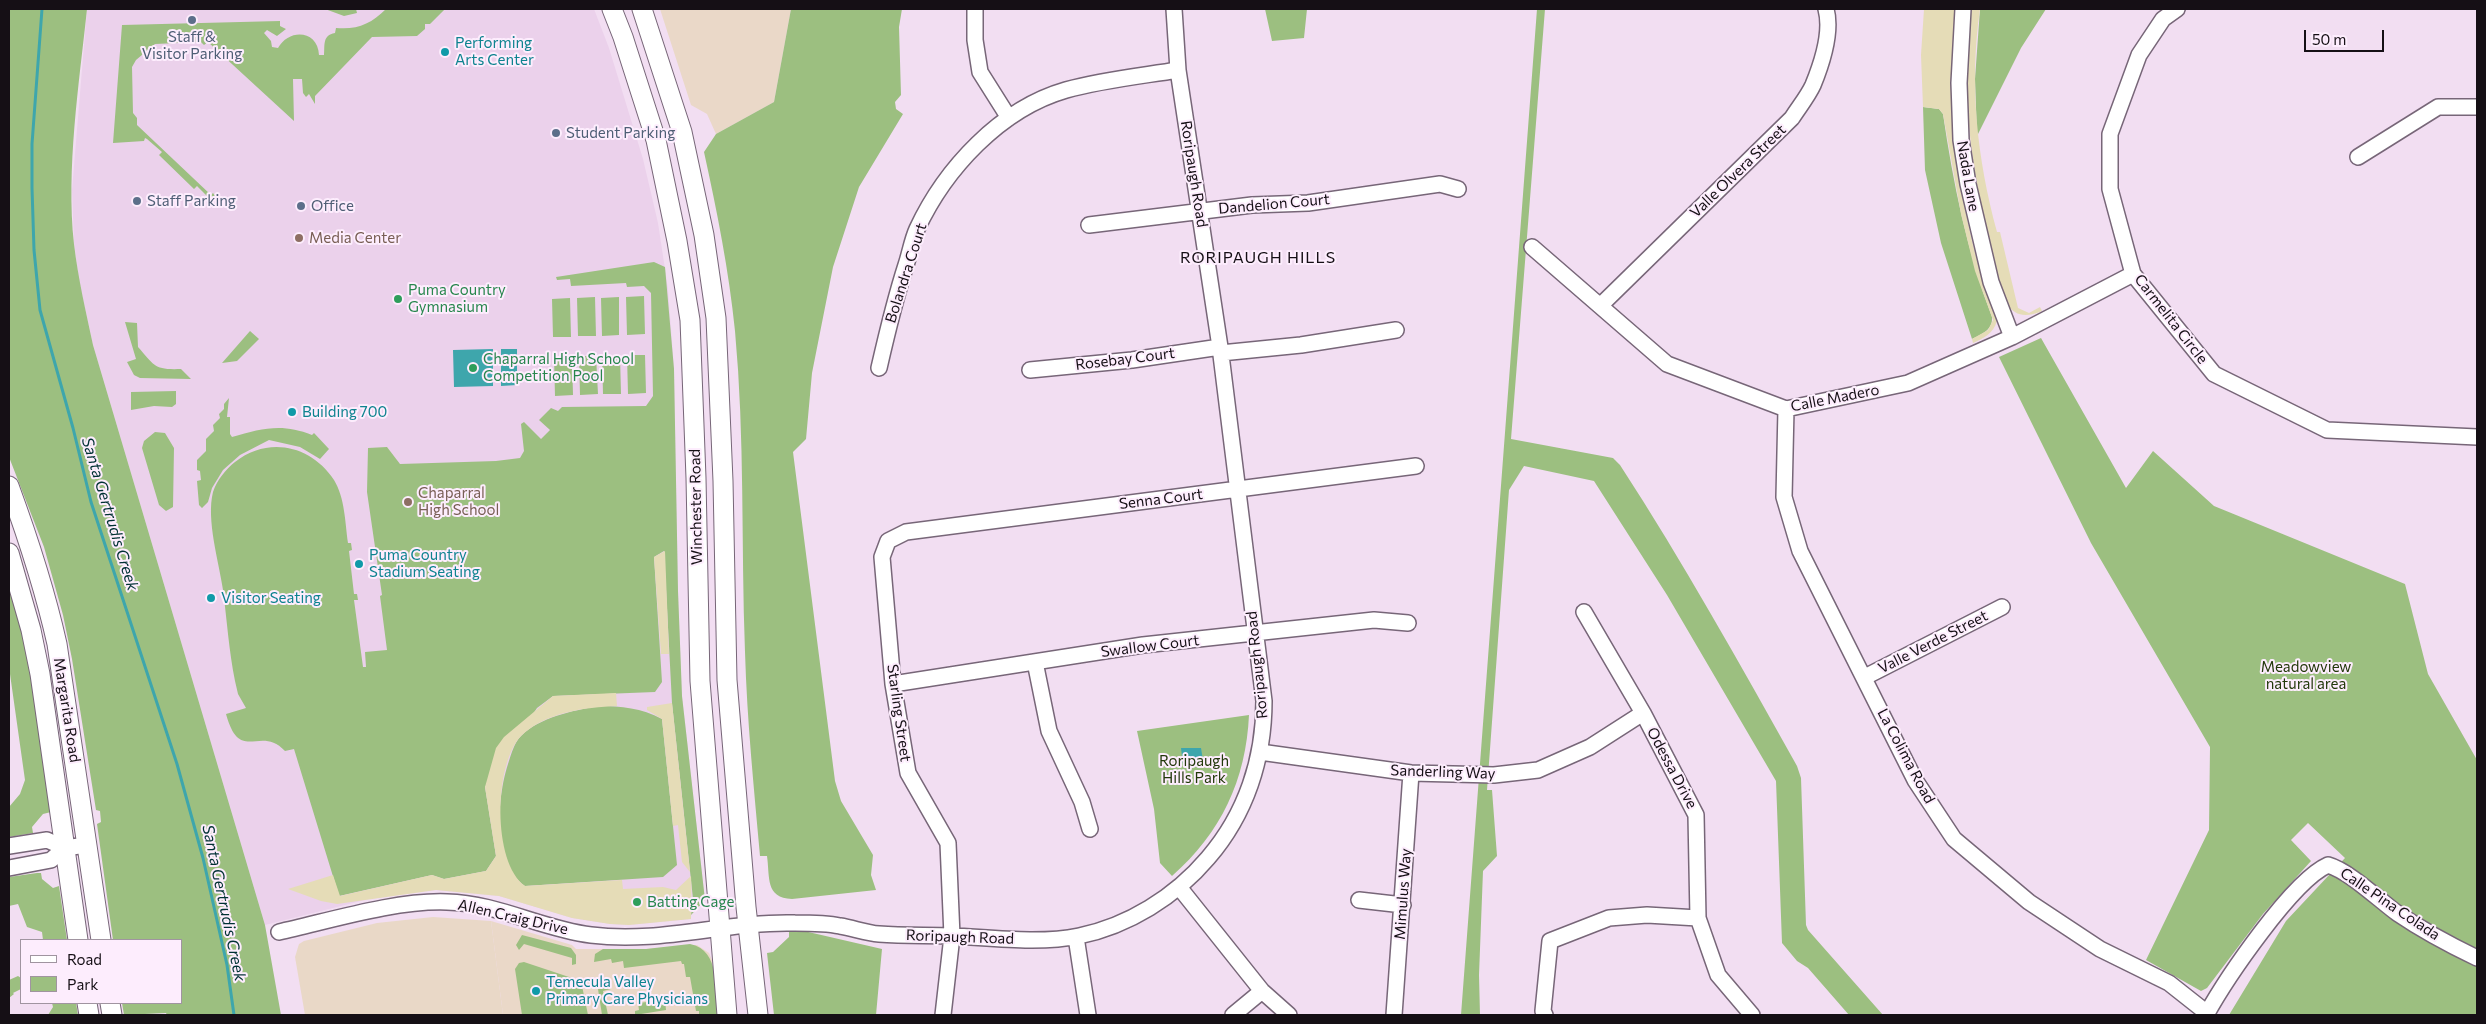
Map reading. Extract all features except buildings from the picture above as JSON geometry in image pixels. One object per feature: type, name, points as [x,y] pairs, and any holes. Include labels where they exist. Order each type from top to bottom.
[{"type":"main road","name":"Winchester Road","points":[[612,9],[623,37],[656,140],[677,241],[690,320],[696,478],[700,681],[728,1015]]},
{"type":"main road","name":"Winchester Road","points":[[642,9],[682,132],[704,235],[716,318],[724,481],[727,680],[758,1015]]},
{"type":"main road","name":"Margarita Road","points":[[9,486],[30,541],[47,599],[64,684],[101,939]]},
{"type":"main road","name":"Margarita Road","points":[[9,553],[31,630],[40,674],[78,939]]},
{"type":"street","points":[[976,9],[975,40],[980,72],[1009,118]]},
{"type":"street","name":"Roripaugh Road","points":[[720,930],[775,922],[837,925],[877,934],[1015,940],[1076,937],[1105,929],[1133,918],[1179,887],[1200,868],[1230,830],[1247,794],[1260,752],[1264,724],[1264,701],[1221,350],[1178,70],[1174,9]]},
{"type":"street","name":"Valle Olvera Street","points":[[1601,305],[1792,118],[1812,86],[1822,57],[1829,19],[1826,9]]},
{"type":"street","name":"Nada Lane","points":[[1963,9],[1959,83],[1961,140],[1968,184],[1991,282],[2012,337]]},
{"type":"street","name":"Carmelita Circle","points":[[2177,9],[2163,19],[2139,55],[2110,134],[2110,189],[2133,274],[2214,374],[2327,430],[2477,437]]},
{"type":"street","name":"Bolandra Court","points":[[879,368],[892,309],[916,231],[933,199],[954,170],[984,138],[1009,118],[1037,101],[1066,90],[1178,70]]},
{"type":"street","points":[[2358,157],[2438,107],[2477,107]]},
{"type":"street","name":"Dandelion Court","points":[[1089,225],[1252,205],[1308,203],[1440,184],[1458,189]]},
{"type":"street","name":"Calle Madero","points":[[1532,247],[1667,364],[1786,409],[1908,383],[2012,337],[2133,274]]},
{"type":"street","name":"Rosebay Court","points":[[1030,370],[1221,350],[1301,345],[1396,330]]},
{"type":"street","name":"La Colima Road","points":[[1786,409],[1784,497],[1800,551],[1865,677],[1915,780],[1954,839],[2029,902],[2100,948],[2169,983],[2207,1014]]},
{"type":"street","name":"Senna Court","points":[[906,532],[1416,466]]},
{"type":"street","name":"Starling Street","points":[[906,532],[888,541],[882,556],[894,684],[908,773],[948,843],[952,936],[943,1015]]},
{"type":"street","name":"Valle Verde Street","points":[[1865,677],[2002,607]]},
{"type":"street","name":"Odessa Drive","points":[[1584,612],[1643,713],[1696,815],[1698,918],[1718,975],[1752,1015]]},
{"type":"street","name":"Swallow Court","points":[[894,684],[1143,645],[1374,620],[1408,623]]},
{"type":"street","points":[[1035,662],[1049,731],[1082,802],[1090,829]]},
{"type":"street","name":"Sanderling Way","points":[[1260,752],[1411,772],[1483,776],[1538,770],[1590,747],[1643,713]]},
{"type":"street","name":"Mimulus Way","points":[[1394,1015],[1411,772]]},
{"type":"street","points":[[9,846],[47,840],[65,848],[86,845]]},
{"type":"street","points":[[9,868],[51,860],[65,848]]},
{"type":"street","name":"Calle Pina Colada","points":[[2207,1014],[2250,946],[2289,900],[2319,869],[2328,865],[2340,869],[2399,914],[2452,946],[2477,958]]},
{"type":"street","points":[[1179,887],[1262,991],[1289,1015]]},
{"type":"street","points":[[1359,900],[1403,905]]},
{"type":"street","name":"Allen Craig Drive","points":[[279,932],[411,904],[432,902],[487,907],[589,935],[632,938],[720,930]]},
{"type":"street","points":[[1545,1015],[1543,1011],[1550,941],[1609,918],[1647,915],[1698,918]]},
{"type":"street","points":[[1076,937],[1088,1015]]},
{"type":"street","points":[[1233,1015],[1262,991]]},
{"type":"shaded area","name":"Chaparral High School","points":[[87,9],[594,9],[609,48],[643,159],[658,223],[668,289],[674,369],[682,696],[705,900],[691,915],[691,919],[629,925],[610,924],[572,918],[499,896],[436,890],[377,897],[265,925],[93,345],[79,281],[74,243],[72,190]]},
{"type":"shaded area","points":[[660,9],[791,9],[774,102],[716,134],[707,114],[691,105]]},
{"type":"shaded area","points":[[433,917],[491,921],[503,1015],[305,1015],[295,957],[299,944],[304,941],[377,923]]},
{"type":"shaded area","points":[[491,921],[572,945],[576,949],[646,949],[697,945],[709,953],[712,960],[717,1015],[503,1015]]},
{"type":"green space","points":[[9,9],[87,9],[72,156],[72,215],[80,282],[93,345],[265,925],[281,1015],[167,1015],[166,1013],[124,1015],[122,1004],[182,1004],[182,939],[113,939],[97,824],[101,822],[100,811],[96,810],[72,659],[63,615],[44,547],[9,457]]},
{"type":"green space","points":[[325,9],[356,9],[357,13],[344,16]]},
{"type":"green space","points":[[386,9],[445,9],[430,24],[425,24],[425,29],[417,36],[372,37],[315,96],[315,104],[309,94],[306,97],[303,93],[302,79],[293,79],[294,121],[208,42],[204,45],[201,42],[155,44],[136,60],[132,67],[133,113],[137,118],[137,125],[211,195],[213,193],[216,197],[215,199],[210,199],[197,186],[194,189],[159,155],[162,152],[147,139],[145,138],[144,141],[113,143],[122,25],[280,21],[280,26],[286,29],[277,36],[267,30],[264,33],[271,41],[272,47],[278,48],[289,37],[302,35],[314,41],[319,55],[324,55],[326,38],[335,33],[336,28],[351,28],[363,25],[375,19]]},
{"type":"green space","points":[[791,9],[902,9],[899,27],[901,95],[895,102],[896,109],[903,114],[859,187],[833,267],[812,373],[806,439],[793,452],[835,781],[841,801],[873,855],[871,875],[876,890],[792,899],[783,898],[773,890],[769,879],[767,856],[760,856],[746,678],[742,451],[735,331],[722,241],[704,152],[716,134],[774,102]]},
{"type":"green space","points":[[1265,9],[1307,9],[1304,38],[1272,41]]},
{"type":"green space","points":[[1537,9],[1545,9],[1511,439],[1613,458],[1620,465],[1689,576],[1797,766],[1801,778],[1806,925],[1808,930],[1883,1015],[1849,1015],[1808,968],[1797,961],[1782,943],[1776,781],[1667,595],[1594,481],[1524,466],[1509,490],[1487,790],[1492,790],[1497,856],[1483,871],[1479,975],[1480,1015],[1461,1015]]},
{"type":"green space","points":[[1980,9],[2046,9],[2021,48],[1977,136],[1975,79]]},
{"type":"green space","points":[[1923,107],[1939,109],[1943,114],[1951,166],[1968,242],[1992,317],[1989,328],[1972,339],[1941,243],[1925,170]]},
{"type":"green space","points":[[654,262],[665,267],[674,369],[682,696],[705,900],[691,915],[693,899],[672,703],[664,551],[654,557],[662,682],[655,692],[553,696],[537,708],[485,787],[496,856],[486,871],[444,879],[432,875],[339,896],[294,749],[285,751],[276,744],[267,741],[244,741],[238,738],[226,714],[246,708],[238,694],[235,681],[223,590],[212,528],[211,503],[217,483],[225,471],[235,462],[261,449],[275,447],[301,452],[324,468],[334,480],[338,487],[344,510],[348,543],[351,543],[352,550],[349,551],[354,594],[357,594],[358,600],[354,600],[363,667],[366,667],[365,652],[387,650],[380,596],[382,595],[367,492],[368,448],[387,447],[400,464],[496,461],[520,458],[524,451],[521,424],[524,422],[541,439],[550,430],[539,420],[551,408],[558,411],[562,407],[646,406],[653,396],[651,293],[644,286],[627,287],[626,283],[571,286],[570,279],[557,280],[556,277]]},
{"type":"green space","points":[[644,296],[645,334],[627,335],[626,297]]},
{"type":"green space","points":[[595,297],[596,336],[578,336],[577,298]]},
{"type":"green space","points":[[619,297],[619,335],[602,336],[601,298]]},
{"type":"green space","points":[[570,298],[571,337],[553,337],[552,299]]},
{"type":"green space","points":[[125,322],[137,323],[138,347],[152,363],[165,369],[181,369],[191,379],[140,378],[134,375],[127,362],[136,359]]},
{"type":"green space","points":[[250,331],[259,339],[237,361],[222,363]]},
{"type":"green space","name":"Meadowview natural area","points":[[2041,338],[2126,488],[2153,451],[2214,506],[2405,584],[2428,674],[2477,760],[2477,1015],[2229,1015],[2286,921],[2345,858],[2308,823],[2291,840],[2311,861],[2263,914],[2207,988],[2201,991],[2146,960],[2209,830],[2210,747],[2091,543],[1999,357]]},
{"type":"green space","points":[[627,355],[645,355],[646,393],[628,394]]},
{"type":"green space","points":[[579,356],[596,356],[598,394],[580,395]]},
{"type":"green space","points":[[602,356],[620,356],[621,394],[603,394]]},
{"type":"green space","points":[[554,357],[572,357],[573,395],[555,396]]},
{"type":"green space","points":[[176,391],[176,404],[172,407],[154,406],[131,410],[131,392]]},
{"type":"green space","points":[[229,398],[227,417],[230,417],[230,434],[232,437],[263,429],[291,429],[312,435],[314,433],[329,449],[320,459],[300,447],[269,440],[240,455],[223,470],[212,488],[208,502],[202,508],[199,505],[197,481],[201,480],[200,471],[197,470],[197,460],[206,451],[206,439],[214,431],[213,425],[220,418],[219,414],[224,409],[224,404]]},
{"type":"green space","points":[[155,432],[165,433],[174,448],[173,507],[166,511],[159,505],[142,448],[144,441]]},
{"type":"green space","points":[[9,580],[30,668],[51,812],[43,814],[32,827],[33,833],[9,837],[9,807],[20,794],[25,780],[9,667]]},
{"type":"green space","points":[[598,706],[631,708],[647,712],[662,719],[677,865],[663,877],[525,886],[514,875],[507,862],[502,846],[500,829],[501,794],[513,749],[521,736],[537,724],[557,716]]},
{"type":"green space","name":"Roripaugh Hills Park","points":[[1249,715],[1243,762],[1228,804],[1204,842],[1172,876],[1160,863],[1154,809],[1137,731]]},
{"type":"green space","points":[[41,873],[42,879],[53,888],[59,886],[67,939],[43,939],[42,932],[27,927],[18,904],[9,906],[9,877]]},
{"type":"green space","points":[[804,931],[882,949],[876,1015],[774,1015],[767,953],[773,952],[789,937],[789,932]]},
{"type":"green space","points":[[522,935],[571,948],[576,955],[576,964],[572,965],[572,958],[524,944],[519,950],[516,945]]},
{"type":"green space","points":[[690,944],[700,948],[707,954],[712,963],[716,984],[717,1015],[699,1015],[699,1011],[696,1011],[690,977],[686,977],[684,964],[681,961],[624,968],[623,961],[612,963],[611,959],[594,962],[595,954],[603,949],[646,949]]},
{"type":"green space","points":[[524,962],[581,981],[588,1015],[522,1015],[515,969],[519,963]]},
{"type":"green space","points":[[18,976],[20,977],[20,990],[13,993],[9,998],[9,980]]},
{"type":"green space","points":[[609,986],[611,989],[603,991],[608,1015],[602,1015],[598,989]]},
{"type":"green space","points":[[665,1000],[666,1010],[635,1015],[635,1011],[639,1010],[638,1003]]},
{"type":"green space","points":[[52,1004],[76,1004],[78,1015],[48,1015],[53,1007]]},
{"type":"sand","points":[[1924,9],[1956,9],[1952,75],[1955,141],[1959,174],[1972,239],[1982,277],[1997,321],[1991,332],[1973,343],[1972,339],[1988,330],[1993,320],[1975,271],[1961,214],[1943,114],[1939,109],[1923,107],[1921,55]]},
{"type":"sand","points":[[1971,9],[1980,9],[1975,66],[1975,93],[1984,177],[1997,232],[2000,232],[2018,308],[2029,313],[2040,307],[2042,311],[2027,315],[2013,311],[2005,302],[1978,187],[1969,129],[1967,100],[1968,40]]},
{"type":"sand","points":[[665,551],[669,654],[661,654],[654,557]]},
{"type":"sand","points":[[616,693],[617,706],[579,710],[553,717],[530,728],[521,736],[512,749],[502,789],[500,813],[502,835],[507,856],[514,874],[525,886],[622,880],[623,889],[663,887],[676,890],[691,876],[691,919],[629,925],[610,924],[572,918],[499,896],[436,890],[337,904],[321,901],[288,889],[333,875],[340,896],[432,875],[444,879],[486,871],[496,856],[485,787],[496,748],[504,737],[553,696]]},
{"type":"sand","points":[[672,703],[690,872],[682,862],[678,825],[673,826],[662,719],[647,710],[647,707]]},
{"type":"water","name":"Chaparral High School Competition Pool","points":[[493,349],[493,386],[454,387],[453,350]]},
{"type":"water","points":[[501,349],[517,349],[517,385],[501,386]]},
{"type":"water","points":[[1181,748],[1201,748],[1203,760],[1183,765]]},
{"type":"waterway","name":"Santa Gertrudis Creek","points":[[42,9],[32,144],[34,250],[40,310],[73,428],[91,502],[177,764],[203,858],[227,965],[234,1015]]},
{"type":"place","name":"Staff & Visitor Parking","points":[[192,20]]},
{"type":"place","name":"Performing Arts Center","points":[[445,52]]},
{"type":"place","name":"Student Parking","points":[[556,133]]},
{"type":"place","name":"Staff Parking","points":[[137,201]]},
{"type":"place","name":"Office","points":[[301,206]]},
{"type":"place","name":"Media Center","points":[[299,238]]},
{"type":"place","name":"Puma Country Gymnasium","points":[[398,299]]},
{"type":"place","name":"Chaparral High School Competition Pool","points":[[473,368]]},
{"type":"place","name":"Building 700","points":[[292,412]]},
{"type":"place","name":"Chaparral High School","points":[[408,502]]},
{"type":"place","name":"Puma Country Stadium Seating","points":[[359,564]]},
{"type":"place","name":"Visitor Seating","points":[[211,598]]},
{"type":"place","name":"Batting Cage","points":[[637,902]]},
{"type":"place","name":"Temecula Valley Primary Care Physicians","points":[[536,991]]},
{"type":"district","name":"RORIPAUGH HILLS","points":[[1258,258]]}]
